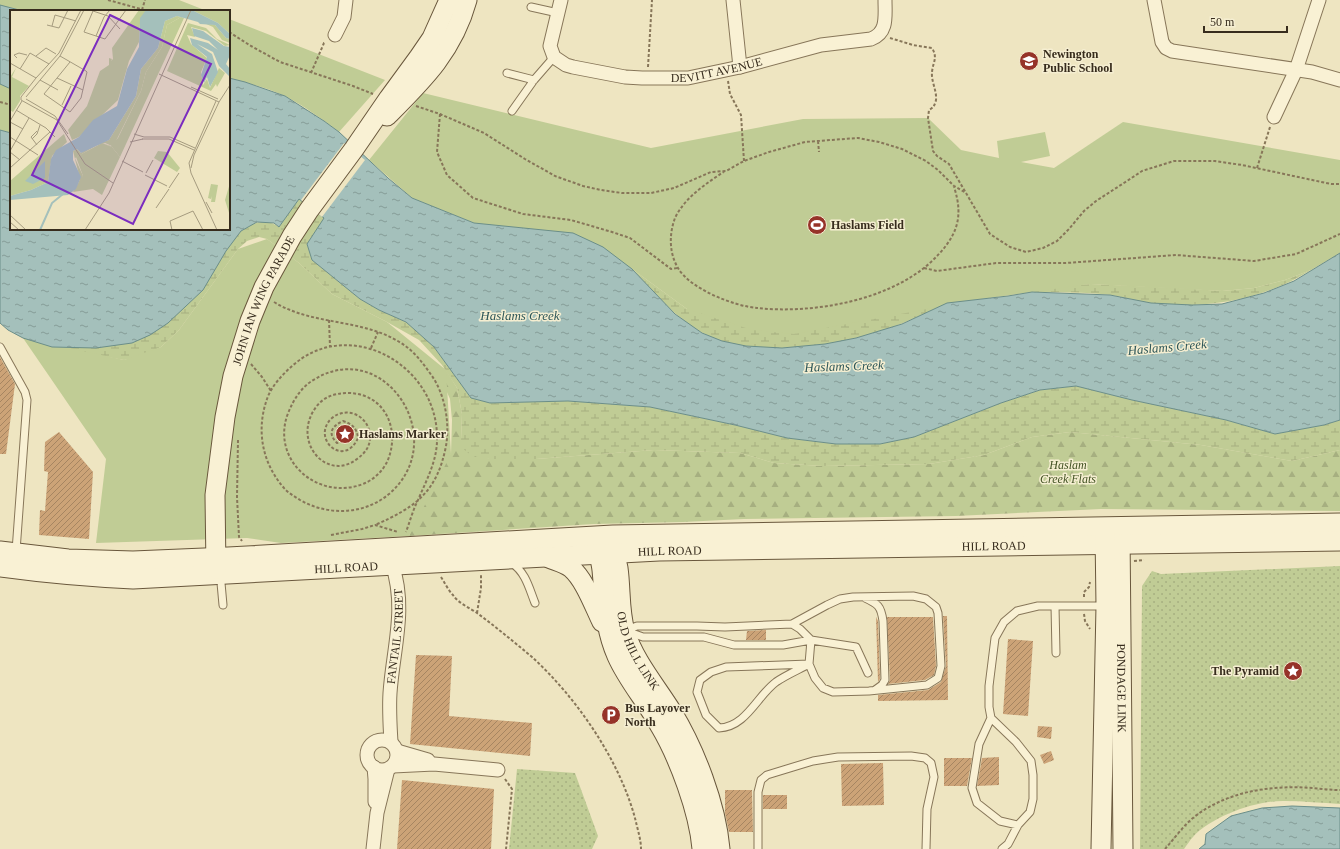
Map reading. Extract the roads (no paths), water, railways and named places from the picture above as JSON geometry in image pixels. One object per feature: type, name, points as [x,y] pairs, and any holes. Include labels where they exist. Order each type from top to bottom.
[{"type":"main road","name":"JOHN IAN WING PARADE","points":[[222,569],[215,495],[225,417],[233,376],[250,321],[278,260],[309,210],[354,150],[432,38],[449,0]]},
{"type":"main road","name":"JOHN IAN WING PARADE","points":[[354,150],[421,83],[450,42],[463,14],[467,0]]},
{"type":"main road","name":"HILL ROAD","points":[[7,560],[44,573],[85,577],[133,579],[222,569],[377,548],[606,545],[659,551],[1113,536],[1340,523]]},
{"type":"main road","name":"HILL ROAD","points":[[1113,536],[1340,541]]},
{"type":"main road","name":"PONDAGE LINK","points":[[1113,536],[1113,606],[1123,849]]},
{"type":"main road","name":"HILL ROAD","points":[[222,569],[392,564],[546,556],[606,545]]},
{"type":"main road","name":"OLD HILL LINK","points":[[606,545],[602,569],[617,633],[617,657],[661,726],[673,752],[685,780],[695,812],[699,847]]},
{"type":"main road","points":[[377,548],[392,564]]},
{"type":"main road","points":[[546,556],[563,563],[577,574],[617,633]]},
{"type":"main road","name":"PONDAGE LINK","points":[[1101,849],[1113,606]]},
{"type":"main road","name":"OLD HILL LINK","points":[[617,633],[634,653],[672,712],[684,734],[696,760],[713,813],[720,849]]},
{"type":"street","points":[[335,35],[344,17],[346,0]]},
{"type":"street","points":[[554,57],[550,46],[561,0]]},
{"type":"street","points":[[732,0],[738,67]]},
{"type":"street","name":"DEVITT AVENUE","points":[[554,57],[566,65],[573,67],[625,77],[688,78],[738,67],[831,43],[870,39],[882,32],[884,26],[885,0]]},
{"type":"street","points":[[1154,0],[1162,42],[1166,48],[1172,51],[1312,72],[1340,80]]},
{"type":"street","points":[[1274,117],[1296,70],[1320,0]]},
{"type":"street","name":"FANTAIL STREET","points":[[392,564],[397,580],[399,612],[389,708],[394,747]]},
{"type":"street","name":"FANTAIL STREET","points":[[377,740],[385,715],[389,708]]},
{"type":"street","points":[[434,764],[394,747],[382,739],[377,740],[369,746],[367,755],[368,760],[378,770],[391,767],[434,764],[498,770]]},
{"type":"street","points":[[373,849],[377,813],[391,767],[397,756],[394,747]]},
{"type":"street","points":[[374,767],[377,813]]},
{"type":"lane","points":[[530,7],[558,13]]},
{"type":"lane","points":[[512,111],[534,80],[554,57]]},
{"type":"lane","points":[[507,73],[534,80]]},
{"type":"lane","points":[[0,347],[25,392],[27,400],[7,560]]},
{"type":"lane","points":[[506,558],[519,568],[524,575],[535,604]]},
{"type":"lane","points":[[222,569],[223,606]]},
{"type":"lane","points":[[617,633],[637,626],[725,627],[792,624],[840,599],[914,596],[926,599],[936,607],[938,613],[941,666],[938,678],[927,684],[875,690],[833,692],[823,688],[815,678],[809,664],[811,640],[800,629],[792,624]]},
{"type":"lane","points":[[863,597],[877,604],[882,611],[885,680],[882,685],[875,690]]},
{"type":"lane","points":[[1018,824],[1000,821],[977,803],[972,788],[979,744],[991,718],[989,707],[989,686],[995,638],[1004,622],[1017,610],[1038,606],[1113,606]]},
{"type":"lane","points":[[1056,606],[1056,654]]},
{"type":"lane","points":[[678,637],[679,626]]},
{"type":"lane","points":[[704,637],[705,626]]},
{"type":"lane","points":[[617,633],[643,637],[704,637],[734,645],[783,645],[811,640],[856,647],[868,673]]},
{"type":"lane","points":[[809,664],[776,682],[740,720],[727,728],[719,728],[706,715],[697,692],[700,680],[711,672],[726,667],[809,664]]},
{"type":"lane","points":[[991,718],[1016,742],[1031,761],[1034,775],[1033,799],[1030,812],[1018,824],[1008,844],[1002,849]]},
{"type":"lane","points":[[758,849],[758,792],[762,780],[767,775],[813,761],[838,757],[911,756],[925,758],[931,763],[934,777],[927,809],[926,849]]},
{"type":"water","points":[[0,5],[19,10],[10,10],[10,89],[0,84]]},
{"type":"water","name":"Haslams Creek","points":[[230,78],[245,82],[285,96],[324,121],[339,132],[388,178],[412,198],[474,223],[573,233],[603,247],[632,269],[675,314],[702,333],[722,341],[746,346],[782,348],[825,344],[856,338],[902,324],[947,303],[1032,292],[1110,295],[1151,303],[1192,305],[1222,304],[1264,293],[1294,281],[1340,253],[1340,420],[1324,425],[1275,434],[1226,420],[1132,400],[1076,386],[1040,390],[1001,403],[914,437],[880,444],[836,444],[787,438],[735,425],[650,407],[568,401],[490,403],[471,398],[434,347],[406,322],[379,310],[360,299],[312,260],[307,244],[324,218],[299,199],[279,227],[274,223],[257,222],[241,231],[226,251],[203,290],[168,323],[150,335],[132,343],[96,348],[52,347],[23,338],[8,330],[0,323],[0,130],[10,133],[10,230],[230,230]]},
{"type":"water","points":[[1292,806],[1340,808],[1340,849],[1199,849],[1205,844],[1206,834],[1231,816],[1262,808]]},
{"type":"place","name":"Newington Public School","points":[[1029,61]]},
{"type":"place","name":"Haslams Field","points":[[817,225]]},
{"type":"place","name":"Haslams Marker","points":[[345,434]]},
{"type":"place","name":"The Pyramid","points":[[1293,671]]},
{"type":"place","name":"Bus Layover North","points":[[611,715]]},
{"type":"park label","name":"Haslam Creek Flats","points":[[1068,472]]}]
